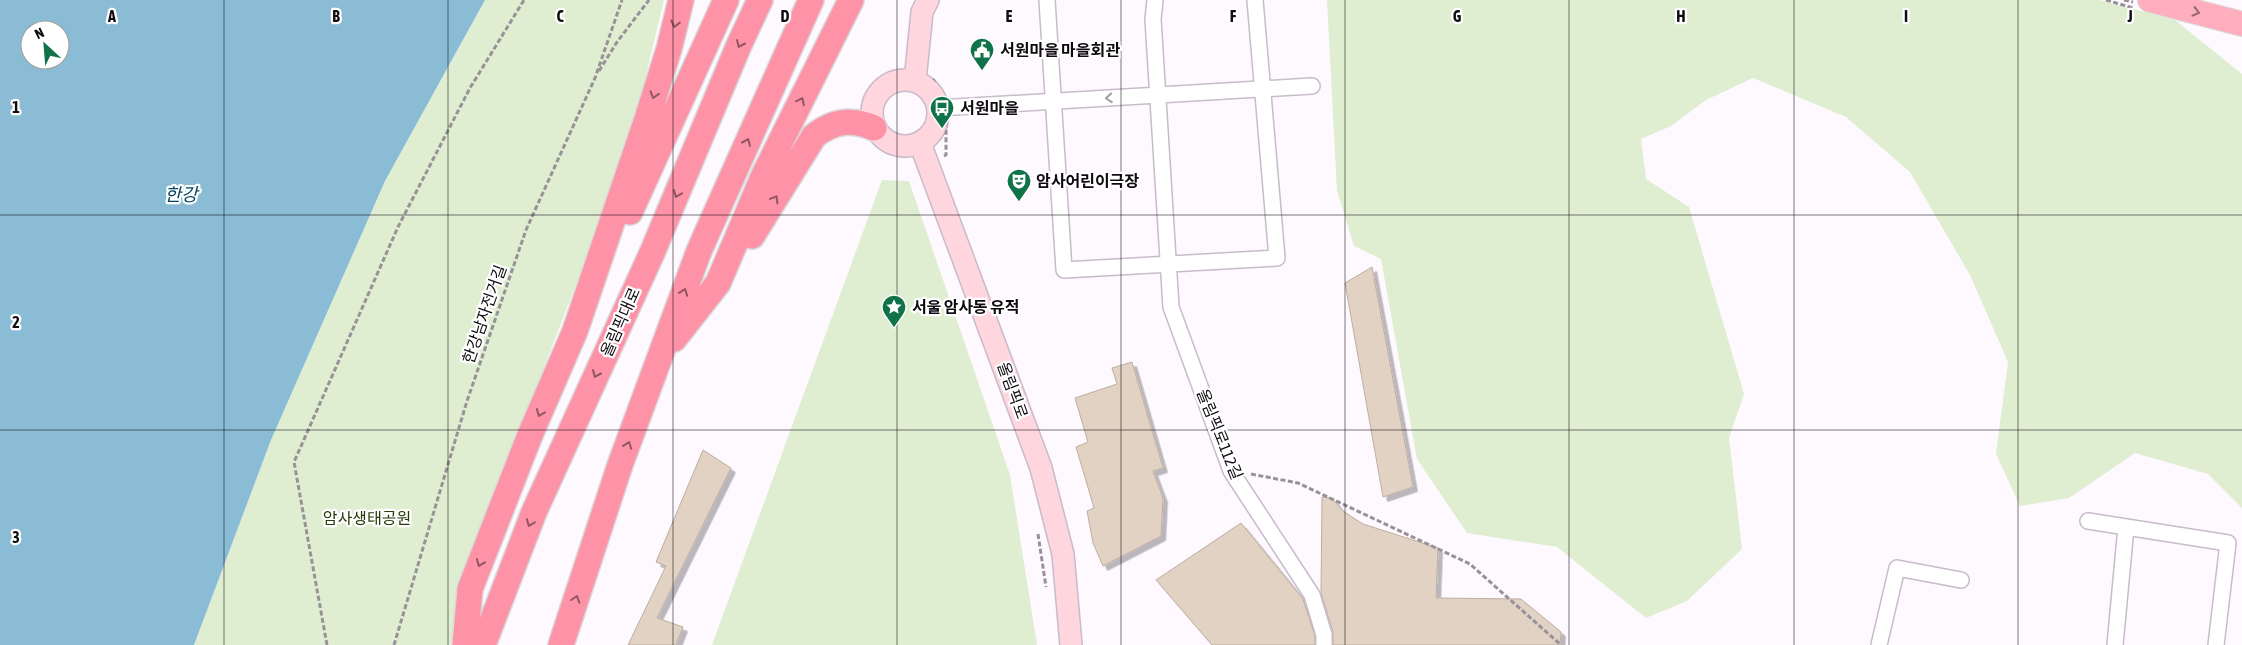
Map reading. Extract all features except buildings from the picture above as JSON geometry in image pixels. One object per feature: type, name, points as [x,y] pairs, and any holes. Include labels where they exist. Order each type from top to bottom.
[{"type":"highway","points":[[575,331],[669,48],[681,0]]},
{"type":"highway","points":[[465,645],[470,589],[530,435],[575,331],[690,83],[726,0]]},
{"type":"highway","name":"올림픽대로","points":[[483,645],[534,512],[652,253],[760,0]]},
{"type":"highway","points":[[561,645],[620,465],[699,251],[810,0]]},
{"type":"highway","points":[[718,282],[764,176],[851,0]]},
{"type":"highway","points":[[660,357],[747,244],[814,136],[826,126],[843,122],[862,122],[874,128]]},
{"type":"main road","points":[[915,81],[922,12],[928,0]]},
{"type":"main road","points":[[2150,0],[2242,24]]},
{"type":"main road","points":[[902,80],[915,81],[930,91],[938,108],[935,128],[920,143],[900,146],[889,143],[874,128],[872,107],[882,88],[891,82],[902,80]]},
{"type":"main road","name":"올림픽로","points":[[920,143],[1041,468],[1063,554],[1070,645]]},
{"type":"street","points":[[1047,0],[1064,270],[1277,258],[1255,0]]},
{"type":"street","name":"올림픽로112길","points":[[1155,0],[1153,19],[1171,306],[1231,471],[1312,595],[1324,635],[1324,645]]},
{"type":"street","points":[[938,108],[1312,86]]},
{"type":"street","points":[[2088,521],[2228,543],[2216,645]]},
{"type":"street","points":[[2115,645],[2126,527]]},
{"type":"street","points":[[1879,645],[1897,568],[1961,580]]},
{"type":"path","points":[[327,645],[294,462],[398,227],[470,88],[524,0]]},
{"type":"path","name":"한강남자전거길","points":[[394,645],[467,401],[526,230],[595,78],[622,0]]},
{"type":"path","points":[[595,78],[617,42],[649,0]]},
{"type":"path","points":[[1231,471],[1298,483],[1470,564],[1561,645]]},
{"type":"green space","name":"암사생태공원","points":[[485,0],[664,0],[628,150],[546,362],[467,587],[450,645],[194,645],[271,440],[385,181]]},
{"type":"green space","points":[[1327,0],[2100,0],[2175,20],[2242,74],[2242,508],[2208,474],[2135,453],[2069,498],[2020,506],[1996,454],[2008,362],[1970,275],[1910,172],[1846,117],[1753,78],[1706,100],[1671,126],[1641,139],[1646,179],[1689,207],[1744,394],[1729,438],[1742,549],[1687,601],[1646,618],[1557,547],[1467,533],[1417,459],[1381,259],[1354,246],[1337,191]]},
{"type":"green space","name":"서울 암사동 유적","points":[[882,180],[909,181],[1010,475],[1037,645],[712,645]]},
{"type":"water","name":"한강","points":[[0,0],[485,0],[385,181],[271,440],[194,645],[0,645]]},
{"type":"place","name":"서원마을 마을회관","points":[[982,71]]},
{"type":"place","name":"서원마을","points":[[942,129]]},
{"type":"place","name":"암사어린이극장","points":[[1019,202]]},
{"type":"place","name":"서울 암사동 유적","points":[[894,328]]}]
